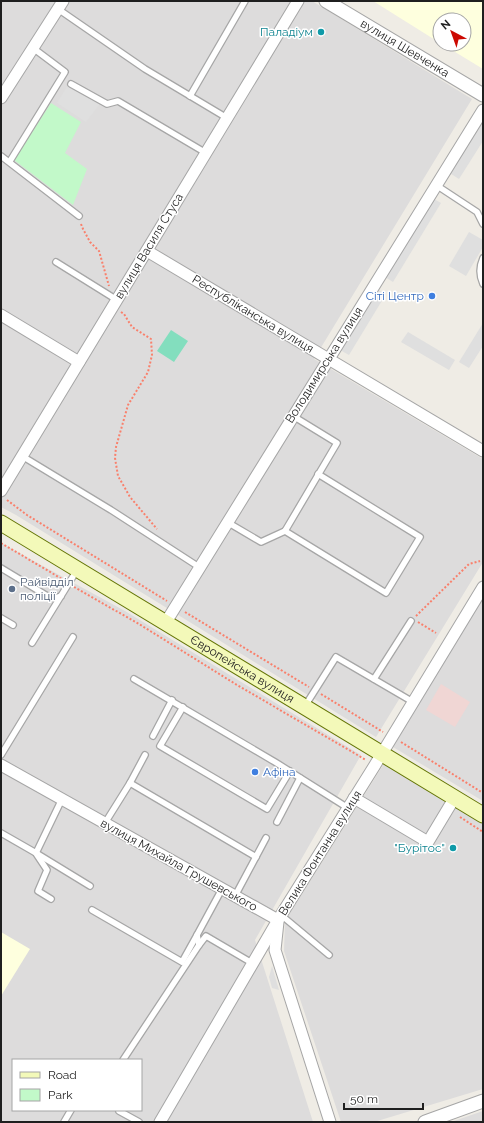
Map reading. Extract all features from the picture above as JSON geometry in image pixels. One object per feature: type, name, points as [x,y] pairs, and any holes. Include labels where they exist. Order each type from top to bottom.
[{"type":"main road","name":"Європейська вулиця","points":[[1,523],[305,706],[379,759],[452,804],[483,814]]},
{"type":"street","name":"вулиця Василя Стуса","points":[[1,491],[79,362],[113,301],[147,251],[298,1]]},
{"type":"street","name":"вулиця Шевченка","points":[[326,1],[483,95]]},
{"type":"street","points":[[1,98],[60,5]]},
{"type":"street","name":"Володимирська вулиця","points":[[166,622],[483,110]]},
{"type":"street","name":"Республіканська вулиця","points":[[147,251],[483,451]]},
{"type":"street","points":[[1,315],[79,362]]},
{"type":"street","name":"Велика Фонтанна вулиця","points":[[160,1122],[279,917],[379,759],[413,702],[480,599],[483,587]]},
{"type":"street","name":"вулиця Михайла Грушевського","points":[[1,765],[222,889],[279,917]]},
{"type":"street","points":[[354,798],[428,842],[452,804]]},
{"type":"street","points":[[279,917],[275,950],[330,1122]]},
{"type":"street","points":[[427,1122],[483,1101]]},
{"type":"lane","points":[[190,96],[245,1]]},
{"type":"lane","points":[[60,5],[145,69],[227,118]]},
{"type":"lane","points":[[10,161],[65,72],[33,48]]},
{"type":"lane","points":[[71,84],[107,104],[118,101],[206,153]]},
{"type":"lane","points":[[1,156],[10,161],[79,216]]},
{"type":"lane","points":[[436,185],[480,212],[483,224]]},
{"type":"lane","points":[[483,258],[480,266],[480,272],[483,284]]},
{"type":"lane","points":[[56,262],[113,301]]},
{"type":"lane","points":[[227,522],[261,542],[285,531],[337,443],[293,416]]},
{"type":"lane","points":[[22,456],[111,510],[199,567]]},
{"type":"lane","points":[[285,531],[386,593],[420,537],[318,474]]},
{"type":"lane","points":[[1,568],[49,597],[55,598],[61,596]]},
{"type":"lane","points":[[32,643],[77,569]]},
{"type":"lane","points":[[1,618],[13,625]]},
{"type":"lane","points":[[374,679],[411,622]]},
{"type":"lane","points":[[1,755],[73,637]]},
{"type":"lane","points":[[305,706],[336,657],[413,702]]},
{"type":"lane","points":[[134,678],[290,771],[348,808]]},
{"type":"lane","points":[[152,736],[172,700]]},
{"type":"lane","points":[[183,707],[160,746],[267,810],[290,771]]},
{"type":"lane","points":[[106,823],[145,754]]},
{"type":"lane","points":[[277,822],[300,778]]},
{"type":"lane","points":[[130,782],[256,857]]},
{"type":"lane","points":[[36,853],[62,799]]},
{"type":"lane","points":[[1,833],[90,886]]},
{"type":"lane","points":[[235,896],[266,838]]},
{"type":"lane","points":[[36,853],[48,870],[38,891],[51,899]]},
{"type":"lane","points":[[92,910],[182,962],[222,889]]},
{"type":"lane","points":[[279,917],[329,955]]},
{"type":"lane","points":[[197,935],[199,945]]},
{"type":"lane","points":[[124,1059],[206,936],[252,963]]},
{"type":"lane","points":[[64,1122],[70,1111]]},
{"type":"lane","points":[[119,1111],[139,1122]]},
{"type":"path","points":[[79,216],[83,229],[90,242],[100,252],[113,301],[124,314],[132,327],[151,339],[152,354],[148,372],[128,405],[116,447],[115,458],[118,476],[130,497],[160,533]]},
{"type":"path","points":[[1,496],[27,515],[483,793]]},
{"type":"path","points":[[1,543],[139,624],[237,685],[379,759]]},
{"type":"path","points":[[411,622],[469,564],[480,562]]},
{"type":"path","points":[[411,622],[417,622],[436,633]]},
{"type":"path","points":[[452,804],[483,832]]},
{"type":"shaded area","points":[[1,1],[312,1],[472,99],[314,359],[483,459],[483,562],[376,737],[1,507]]},
{"type":"shaded area","points":[[373,1],[483,1],[483,69],[455,52],[472,52],[472,12],[432,12],[432,38]]},
{"type":"shaded area","points":[[71,80],[103,100],[86,122],[57,103]]},
{"type":"shaded area","points":[[483,115],[483,141],[459,179],[448,172]]},
{"type":"shaded area","points":[[434,199],[441,203],[393,282],[385,277]]},
{"type":"shaded area","points":[[469,232],[483,240],[483,247],[466,276],[449,266]]},
{"type":"shaded area","points":[[378,290],[386,294],[349,355],[340,350]]},
{"type":"shaded area","points":[[483,323],[483,346],[469,368],[459,362]]},
{"type":"shaded area","points":[[408,332],[455,360],[449,370],[401,342]]},
{"type":"shaded area","points":[[1,543],[125,611],[361,755],[255,940],[313,1122],[1,1122]]},
{"type":"shaded area","points":[[483,596],[483,801],[393,747]]},
{"type":"shaded area","points":[[441,684],[470,702],[455,727],[426,710]]},
{"type":"shaded area","points":[[385,762],[483,823],[483,1089],[374,1122],[341,1122],[284,951],[285,921]]},
{"type":"shaded area","points":[[1,932],[30,949],[1,996]]},
{"type":"shaded area","points":[[272,966],[279,990],[272,988],[269,977]]},
{"type":"shaded area","points":[[483,1111],[483,1122],[451,1122]]},
{"type":"green space","points":[[51,103],[81,122],[65,153],[87,169],[73,205],[14,160]]},
{"type":"green space","points":[[171,330],[188,341],[174,362],[157,351]]},
{"type":"place","name":"Паладіум","points":[[321,32]]},
{"type":"place","name":"Сіті Центр","points":[[432,296]]},
{"type":"place","name":"Райвідділ поліції","points":[[12,589]]},
{"type":"place","name":"Афіна","points":[[255,772]]},
{"type":"place","name":"\"Бурітос\"","points":[[453,848]]}]
